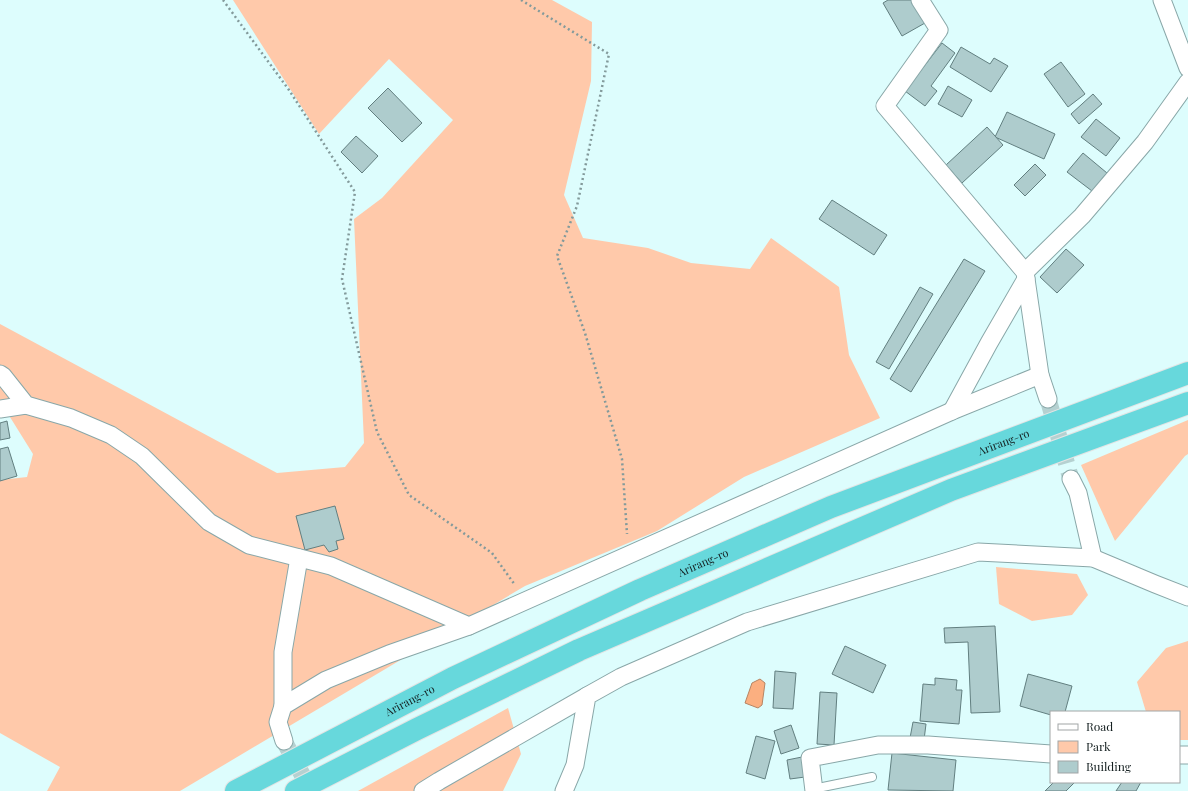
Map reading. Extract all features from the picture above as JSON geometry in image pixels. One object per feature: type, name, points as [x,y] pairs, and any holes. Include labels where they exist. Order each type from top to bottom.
[{"type":"highway","name":"Arirang-ro","points":[[236,791],[453,678],[640,590],[831,507],[1188,373]]},
{"type":"highway","points":[[296,791],[417,729],[579,650],[951,490],[1188,402]]},
{"type":"street","points":[[920,0],[939,30],[885,106],[1026,276],[1040,375],[1048,399]]},
{"type":"street","points":[[1162,0],[1188,68]]},
{"type":"street","points":[[952,411],[1026,276],[1082,216],[1145,142],[1188,82]]},
{"type":"street","points":[[0,374],[26,405]]},
{"type":"street","points":[[283,706],[326,680],[389,654],[469,626],[952,411],[1040,375]]},
{"type":"street","points":[[0,409],[26,405],[71,418],[111,435],[142,456],[209,522],[250,545],[331,566],[469,626]]},
{"type":"street","points":[[1071,479],[1078,493],[1093,558]]},
{"type":"street","points":[[423,791],[621,677],[747,622],[978,552],[1093,558],[1188,597]]},
{"type":"street","points":[[284,741],[278,722],[283,706],[283,652],[299,558]]},
{"type":"street","points":[[564,791],[575,765],[587,696]]},
{"type":"street","points":[[813,790],[810,758],[878,745],[928,745],[1050,754]]},
{"type":"lane","points":[[813,790],[872,777]]},
{"type":"path","points":[[223,0],[288,90],[355,192],[342,279],[377,432],[409,495],[492,553],[526,600]]},
{"type":"path","points":[[521,0],[609,54],[578,206],[557,256],[585,333],[622,459],[629,554]]},
{"type":"green space","points":[[233,0],[552,0],[592,22],[591,81],[564,195],[583,238],[648,248],[691,263],[750,269],[771,238],[839,287],[849,355],[880,418],[744,477],[657,531],[525,586],[180,791],[47,791],[60,767],[0,733],[0,480],[27,477],[33,454],[0,401],[0,324],[277,473],[345,467],[364,443],[354,219],[382,198],[453,120],[389,59],[319,134]]},
{"type":"green space","points":[[1188,420],[1188,454],[1115,541],[1081,465]]},
{"type":"green space","points":[[996,567],[1077,574],[1088,595],[1072,615],[1032,621],[999,604]]},
{"type":"green space","points":[[1188,641],[1188,740],[1180,740],[1180,711],[1146,711],[1137,682],[1166,648]]},
{"type":"green space","points":[[508,708],[521,754],[503,791],[358,791]]},
{"type":"shaded area","points":[[760,679],[765,683],[762,705],[758,708],[745,703],[752,683]]},
{"type":"building","points":[[888,0],[911,0],[925,23],[902,36],[883,3]]},
{"type":"building","points":[[942,43],[955,53],[931,86],[937,91],[925,106],[905,91]]},
{"type":"building","points":[[961,47],[990,64],[994,58],[1008,66],[991,92],[950,67]]},
{"type":"building","points":[[1061,62],[1085,94],[1068,107],[1044,74]]},
{"type":"building","points":[[948,86],[972,100],[962,117],[938,104]]},
{"type":"building","points":[[388,88],[422,123],[402,142],[368,108]]},
{"type":"building","points":[[1093,94],[1102,104],[1079,124],[1071,114]]},
{"type":"building","points":[[1007,112],[1055,134],[1044,159],[995,137]]},
{"type":"building","points":[[1096,119],[1120,138],[1106,156],[1081,137]]},
{"type":"building","points":[[987,127],[1003,145],[962,183],[946,165]]},
{"type":"building","points":[[356,136],[378,156],[362,173],[341,152]]},
{"type":"building","points":[[1083,153],[1107,173],[1092,191],[1067,172]]},
{"type":"building","points":[[1035,164],[1046,175],[1025,196],[1014,185]]},
{"type":"building","points":[[832,200],[887,235],[874,255],[819,219]]},
{"type":"building","points":[[1066,249],[1084,265],[1057,293],[1040,277]]},
{"type":"building","points":[[964,259],[985,271],[911,392],[890,379]]},
{"type":"building","points":[[920,287],[933,294],[889,369],[876,362]]},
{"type":"building","points":[[7,421],[10,438],[0,440],[0,423]]},
{"type":"building","points":[[8,447],[17,476],[0,481],[0,449]]},
{"type":"building","points":[[335,506],[344,539],[336,541],[338,549],[329,552],[324,545],[305,550],[296,516]]},
{"type":"building","points":[[995,626],[1000,712],[971,713],[968,642],[945,643],[944,628]]},
{"type":"building","points":[[845,646],[886,665],[873,693],[832,674]]},
{"type":"building","points":[[775,671],[796,673],[793,709],[773,708]]},
{"type":"building","points":[[1028,674],[1072,686],[1065,711],[1050,711],[1050,715],[1020,706]]},
{"type":"building","points":[[935,678],[957,680],[956,690],[962,690],[959,724],[920,721],[923,684],[935,685]]},
{"type":"building","points":[[820,692],[837,693],[834,745],[817,744]]},
{"type":"building","points":[[913,722],[926,724],[924,740],[910,738]]},
{"type":"building","points":[[791,725],[799,748],[781,754],[774,731]]},
{"type":"building","points":[[756,736],[775,741],[765,779],[746,773]]},
{"type":"building","points":[[892,753],[956,760],[953,791],[888,790]]},
{"type":"building","points":[[802,757],[805,777],[790,779],[787,760]]},
{"type":"building","points":[[1053,783],[1074,783],[1066,791],[1045,791]]},
{"type":"building","points":[[1121,783],[1140,783],[1136,791],[1116,791]]},
{"type":"tunnel","points":[[1048,399],[1071,479]]},
{"type":"tunnel","points":[[284,741],[311,791]]}]
